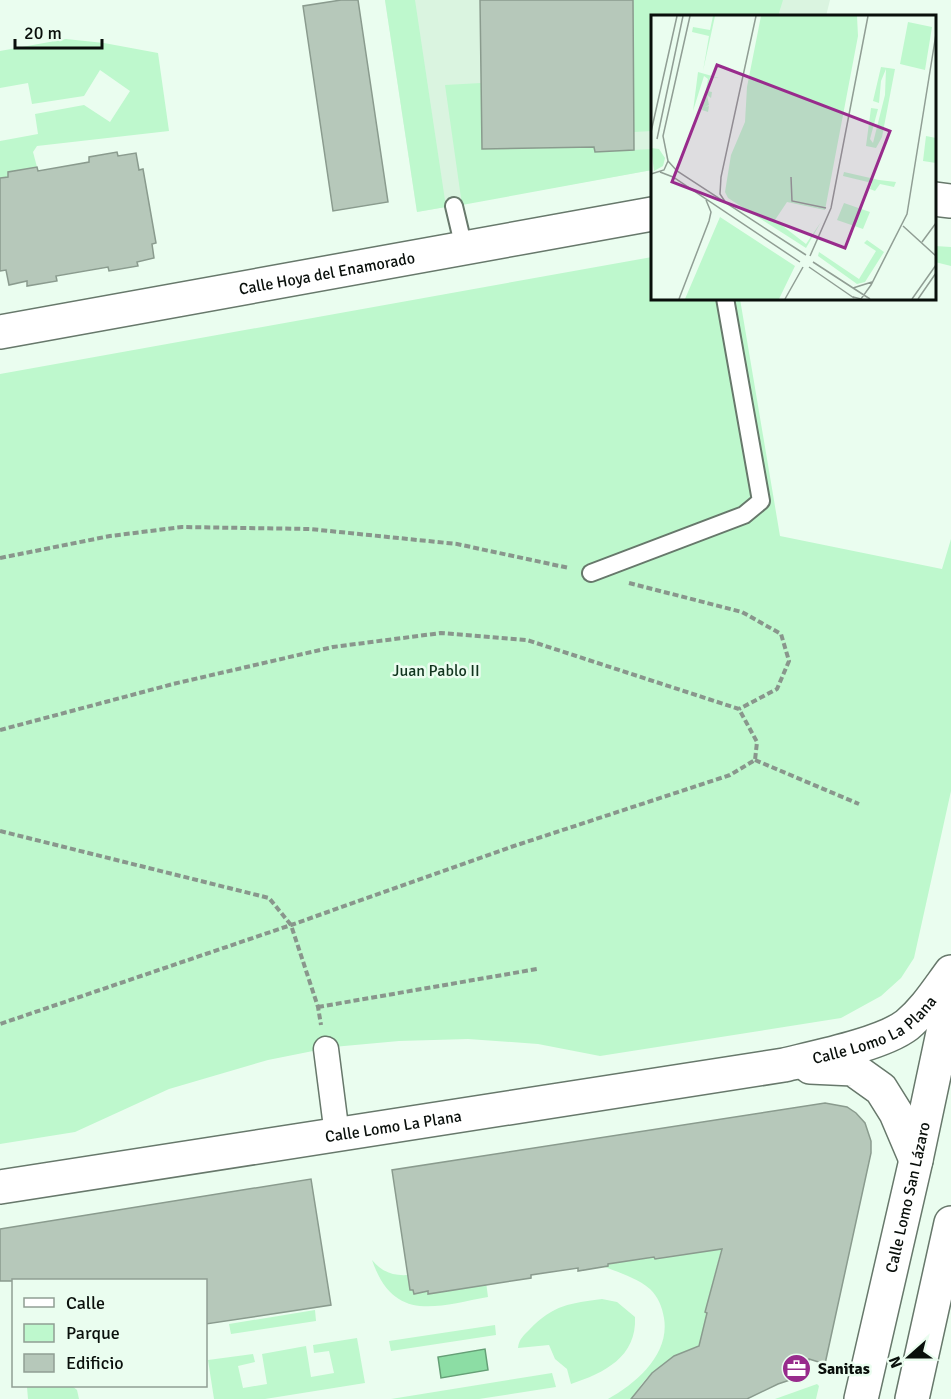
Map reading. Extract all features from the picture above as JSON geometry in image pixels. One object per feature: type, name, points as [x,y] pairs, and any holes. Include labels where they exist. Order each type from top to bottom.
[{"type":"street","points":[[936,199],[951,201]]},
{"type":"street","name":"Calle Hoya del Enamorado","points":[[0,332],[651,214]]},
{"type":"street","name":"Calle Lomo La Plana","points":[[0,1187],[784,1065],[878,1040],[905,1027],[925,1008],[951,972]]},
{"type":"street","name":"Calle Lomo San Lázaro","points":[[861,1399],[951,995]]},
{"type":"street","points":[[326,1049],[337,1136]]},
{"type":"street","name":"Calle Lomo La Plana","points":[[784,1065],[852,1069],[881,1089],[896,1113],[916,1160]]},
{"type":"street","points":[[912,1399],[951,1223]]},
{"type":"lane","points":[[454,206],[464,248]]},
{"type":"lane","points":[[591,573],[744,515],[761,501],[725,300]]},
{"type":"path","points":[[0,558],[110,536],[182,527],[310,529],[457,544],[591,573],[742,612],[781,634],[789,662],[777,689],[739,709]]},
{"type":"path","points":[[0,730],[173,684],[333,647],[441,633],[527,640],[739,709],[757,742],[755,760]]},
{"type":"path","points":[[755,760],[859,804]]},
{"type":"path","points":[[0,1024],[511,847],[730,775],[755,760]]},
{"type":"path","points":[[0,831],[268,898],[291,925],[318,1007],[326,1049]]},
{"type":"path","points":[[318,1007],[537,969]]},
{"type":"shaded area","points":[[385,0],[830,0],[826,15],[651,15],[651,170],[417,212]]},
{"type":"shaded area","points":[[485,1349],[488,1370],[441,1378],[438,1357]]},
{"type":"green space","points":[[385,0],[415,0],[446,207],[417,212]]},
{"type":"green space","points":[[633,0],[783,0],[778,15],[651,15],[651,131],[634,132]]},
{"type":"green space","points":[[66,39],[158,53],[169,131],[37,146],[33,152],[37,167],[8,172],[8,177],[0,178],[0,141],[38,134],[35,114],[84,105],[110,122],[130,91],[100,70],[84,96],[32,104],[28,83],[0,88],[0,51]]},
{"type":"green space","points":[[481,83],[483,149],[594,147],[595,152],[651,149],[651,170],[462,205],[445,85]]},
{"type":"green space","points":[[936,246],[951,247],[951,266],[936,262]]},
{"type":"green space","name":"Juan Pablo II","points":[[651,257],[651,300],[740,300],[780,536],[942,569],[951,539],[951,791],[914,958],[901,978],[881,996],[841,1018],[600,1056],[538,1044],[468,1039],[399,1041],[333,1047],[268,1060],[169,1089],[75,1132],[0,1144],[0,374]]},
{"type":"green space","points":[[723,1243],[705,1312],[707,1313],[699,1346],[670,1360],[652,1373],[638,1389],[633,1399],[608,1399],[630,1385],[649,1366],[657,1355],[665,1331],[661,1306],[650,1289],[634,1279],[605,1267],[608,1264],[684,1254]]},
{"type":"green space","points":[[372,1260],[388,1272],[408,1275],[410,1290],[413,1290],[414,1294],[428,1291],[428,1294],[486,1282],[488,1297],[435,1306],[419,1306],[405,1302],[392,1294],[381,1280]]},
{"type":"green space","points":[[602,1299],[617,1302],[635,1317],[630,1343],[624,1353],[606,1369],[571,1384],[567,1369],[555,1359],[549,1345],[518,1348],[524,1335],[538,1321],[555,1310],[563,1306]]},
{"type":"green space","points":[[315,1310],[316,1321],[231,1334],[229,1324]]},
{"type":"green space","points":[[495,1325],[496,1335],[391,1351],[389,1341]]},
{"type":"green space","points":[[357,1338],[365,1383],[265,1399],[214,1399],[208,1360],[253,1354],[255,1362],[238,1366],[243,1388],[267,1384],[262,1354],[306,1346],[311,1377],[334,1373],[329,1351],[314,1353],[313,1345]]},
{"type":"green space","points":[[552,1373],[556,1387],[479,1399],[391,1399]]},
{"type":"green space","points":[[817,1384],[819,1386],[816,1399],[775,1399]]},
{"type":"green space","points":[[27,1387],[73,1387],[77,1390],[79,1399],[28,1399]]},
{"type":"building","points":[[341,0],[358,0],[388,202],[333,211],[303,6]]},
{"type":"building","points":[[480,0],[633,0],[634,150],[595,152],[594,147],[482,149]]},
{"type":"building","points":[[117,152],[118,156],[136,153],[139,170],[143,169],[156,243],[152,244],[154,258],[137,262],[138,266],[109,271],[108,267],[56,276],[57,281],[27,286],[27,281],[9,285],[6,270],[0,271],[0,178],[8,177],[8,172],[37,167],[38,171],[89,162],[89,157]]},
{"type":"building","points":[[825,1103],[847,1107],[856,1113],[865,1123],[871,1141],[871,1153],[825,1364],[809,1359],[805,1375],[778,1384],[747,1399],[631,1399],[652,1373],[674,1356],[699,1346],[707,1313],[705,1312],[722,1249],[608,1264],[608,1266],[578,1271],[578,1268],[531,1275],[531,1278],[428,1294],[428,1291],[414,1294],[413,1290],[410,1290],[392,1170]]},
{"type":"building","points":[[311,1179],[331,1305],[207,1324],[207,1279],[12,1279],[12,1281],[0,1281],[0,1229]]},
{"type":"place","name":"Sanitas","points":[[797,1368]]}]
